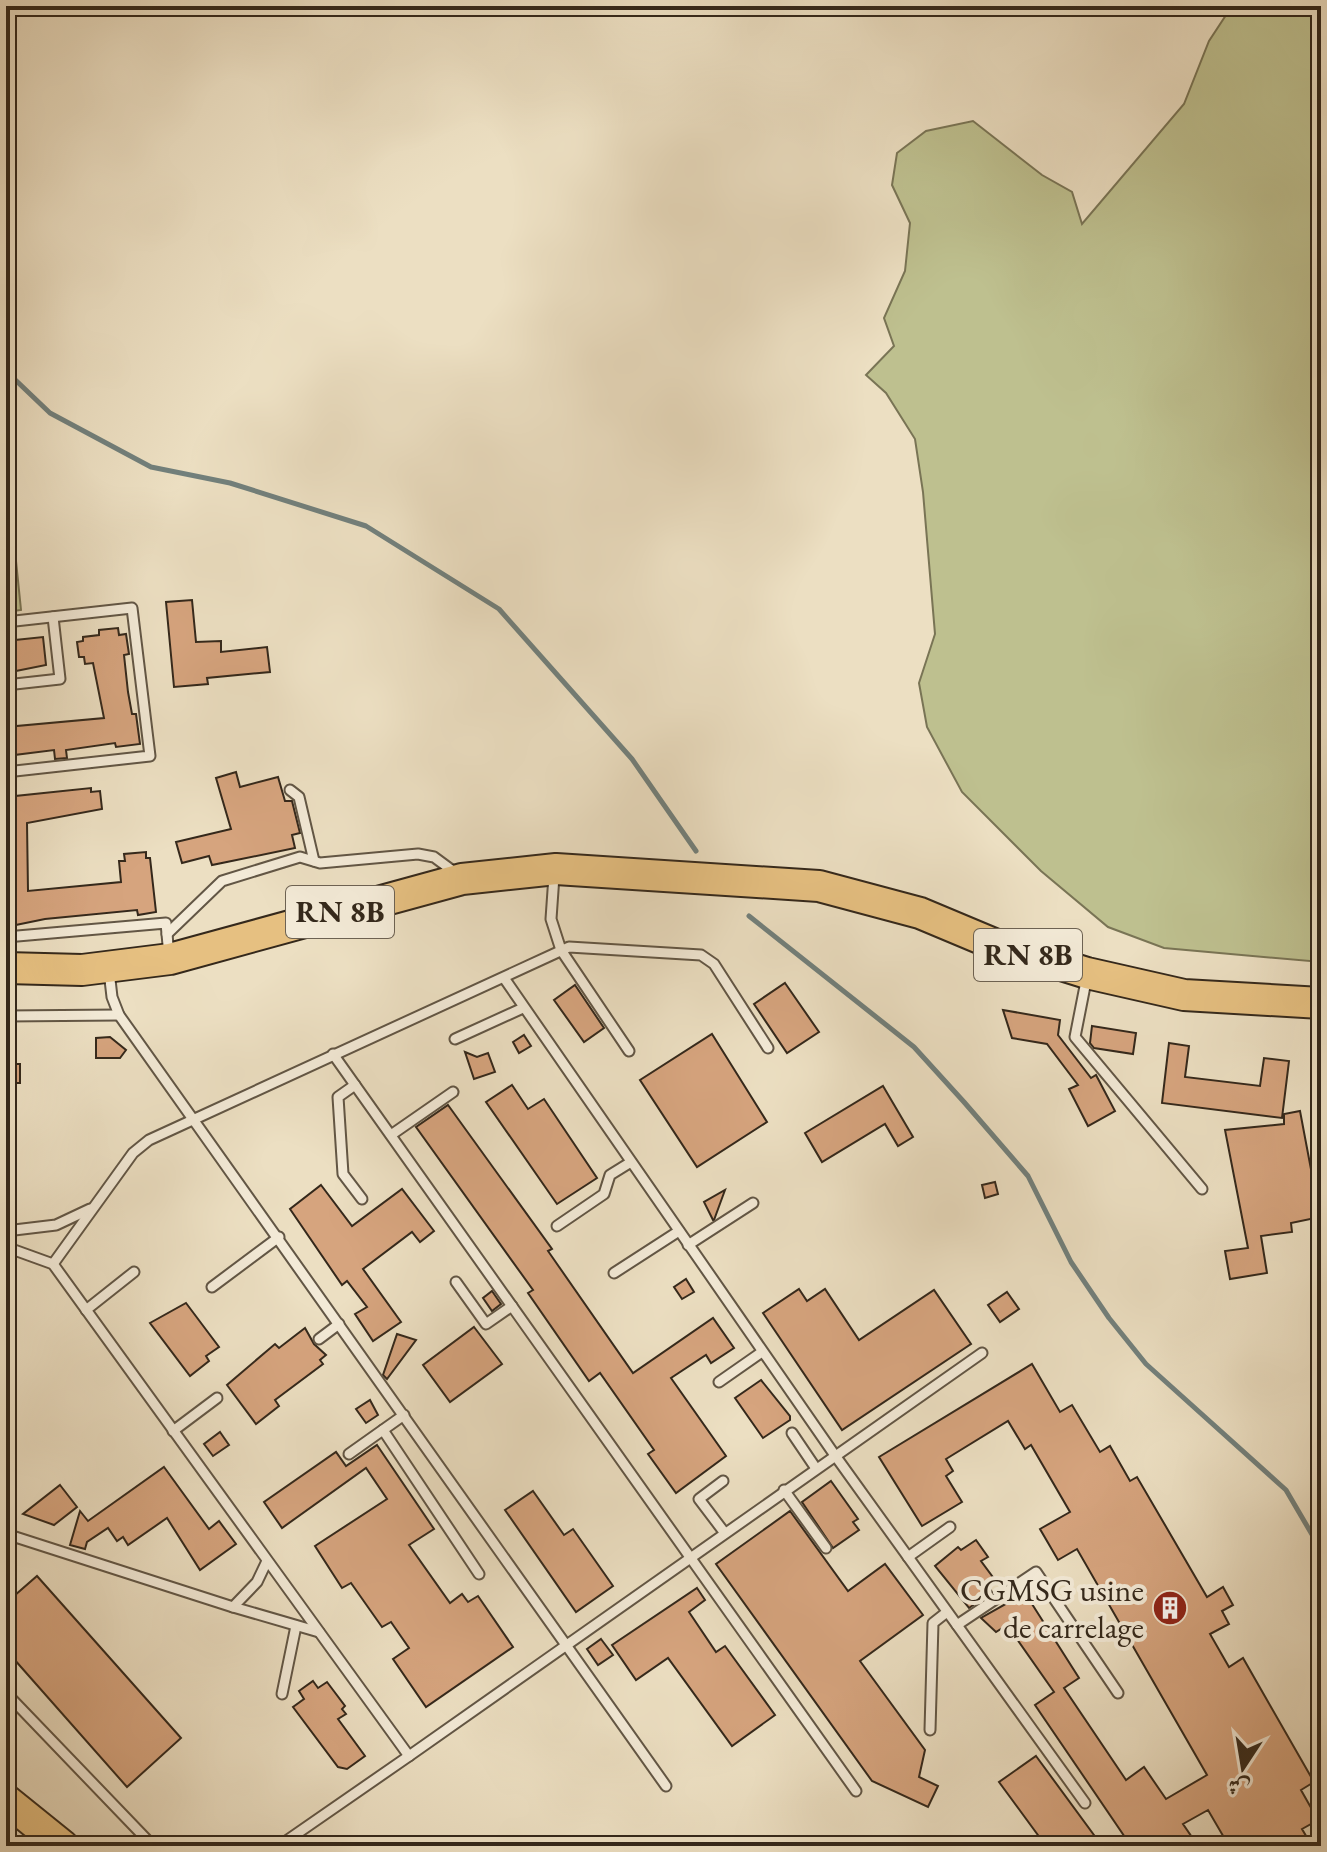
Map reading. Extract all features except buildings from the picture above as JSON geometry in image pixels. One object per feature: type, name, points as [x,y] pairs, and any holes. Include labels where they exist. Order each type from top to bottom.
[{"type":"main road","name":"RN 8B","points":[[6,968],[109,968],[169,947],[462,879],[556,869],[742,878],[819,886],[868,896],[994,944],[1087,973],[1184,995],[1321,1003]]},
{"type":"main road","points":[[6,1800],[63,1846]]},
{"type":"lane","points":[[6,622],[132,608],[150,756],[6,772]]},
{"type":"lane","points":[[6,685],[60,679],[53,617]]},
{"type":"lane","points":[[290,790],[299,797],[314,861]]},
{"type":"lane","points":[[169,947],[222,881],[233,875],[300,857],[314,861],[418,854],[434,857],[462,879]]},
{"type":"lane","points":[[556,869],[551,919],[561,950],[629,1051]]},
{"type":"lane","points":[[6,937],[166,923],[169,947]]},
{"type":"lane","points":[[53,1264],[133,1153],[194,1116],[569,947],[701,955],[714,964],[768,1048]]},
{"type":"lane","points":[[109,968],[112,997],[119,1015],[194,1116],[666,1786]]},
{"type":"lane","points":[[1087,973],[1075,1037],[1202,1189]]},
{"type":"lane","points":[[504,978],[762,1352],[1085,1803]]},
{"type":"lane","points":[[455,1039],[523,1008]]},
{"type":"lane","points":[[6,1016],[119,1015]]},
{"type":"lane","points":[[333,1054],[856,1791]]},
{"type":"lane","points":[[355,1085],[338,1097],[343,1174],[362,1199]]},
{"type":"lane","points":[[391,1135],[453,1092]]},
{"type":"lane","points":[[557,1226],[604,1194],[610,1175],[631,1162]]},
{"type":"lane","points":[[688,1245],[753,1203]]},
{"type":"lane","points":[[6,1231],[56,1225],[93,1208]]},
{"type":"lane","points":[[614,1273],[679,1231]]},
{"type":"lane","points":[[212,1287],[279,1237]]},
{"type":"lane","points":[[6,1247],[53,1264],[409,1756]]},
{"type":"lane","points":[[86,1310],[134,1272]]},
{"type":"lane","points":[[456,1282],[486,1324],[512,1306]]},
{"type":"lane","points":[[319,1339],[339,1324]]},
{"type":"lane","points":[[719,1382],[762,1352]]},
{"type":"lane","points":[[279,1846],[815,1467],[982,1353]]},
{"type":"lane","points":[[173,1431],[217,1398]]},
{"type":"lane","points":[[349,1454],[404,1415]]},
{"type":"lane","points":[[383,1430],[479,1574]]},
{"type":"lane","points":[[792,1433],[815,1467]]},
{"type":"lane","points":[[723,1481],[699,1499],[724,1532]]},
{"type":"lane","points":[[784,1490],[826,1548]]},
{"type":"lane","points":[[908,1557],[950,1527]]},
{"type":"lane","points":[[6,1534],[319,1632]]},
{"type":"lane","points":[[233,1607],[257,1582],[267,1561]]},
{"type":"lane","points":[[957,1625],[1036,1572],[1118,1693]]},
{"type":"lane","points":[[930,1730],[933,1623],[947,1612]]},
{"type":"lane","points":[[282,1694],[296,1626]]},
{"type":"lane","points":[[6,1693],[153,1846]]},
{"type":"green space","points":[[1232,6],[1321,6],[1321,962],[1164,948],[1108,927],[1041,871],[962,792],[927,727],[919,683],[935,634],[923,492],[915,439],[886,393],[866,375],[894,346],[884,318],[905,271],[910,223],[892,185],[897,153],[926,131],[973,121],[1042,175],[1072,192],[1082,224],[1184,104],[1209,41]]},
{"type":"green space","points":[[11,512],[21,610],[6,612],[6,513]]},
{"type":"waterway","points":[[6,371],[50,413],[151,467],[230,483],[366,526],[499,609],[632,759],[696,851]]},
{"type":"waterway","points":[[749,916],[914,1047],[964,1102],[1028,1176],[1071,1262],[1109,1318],[1146,1364],[1286,1490],[1317,1543],[1321,1565]]},
{"type":"place","name":"CGMSG usine de carrelage","points":[[1170,1608]]}]
